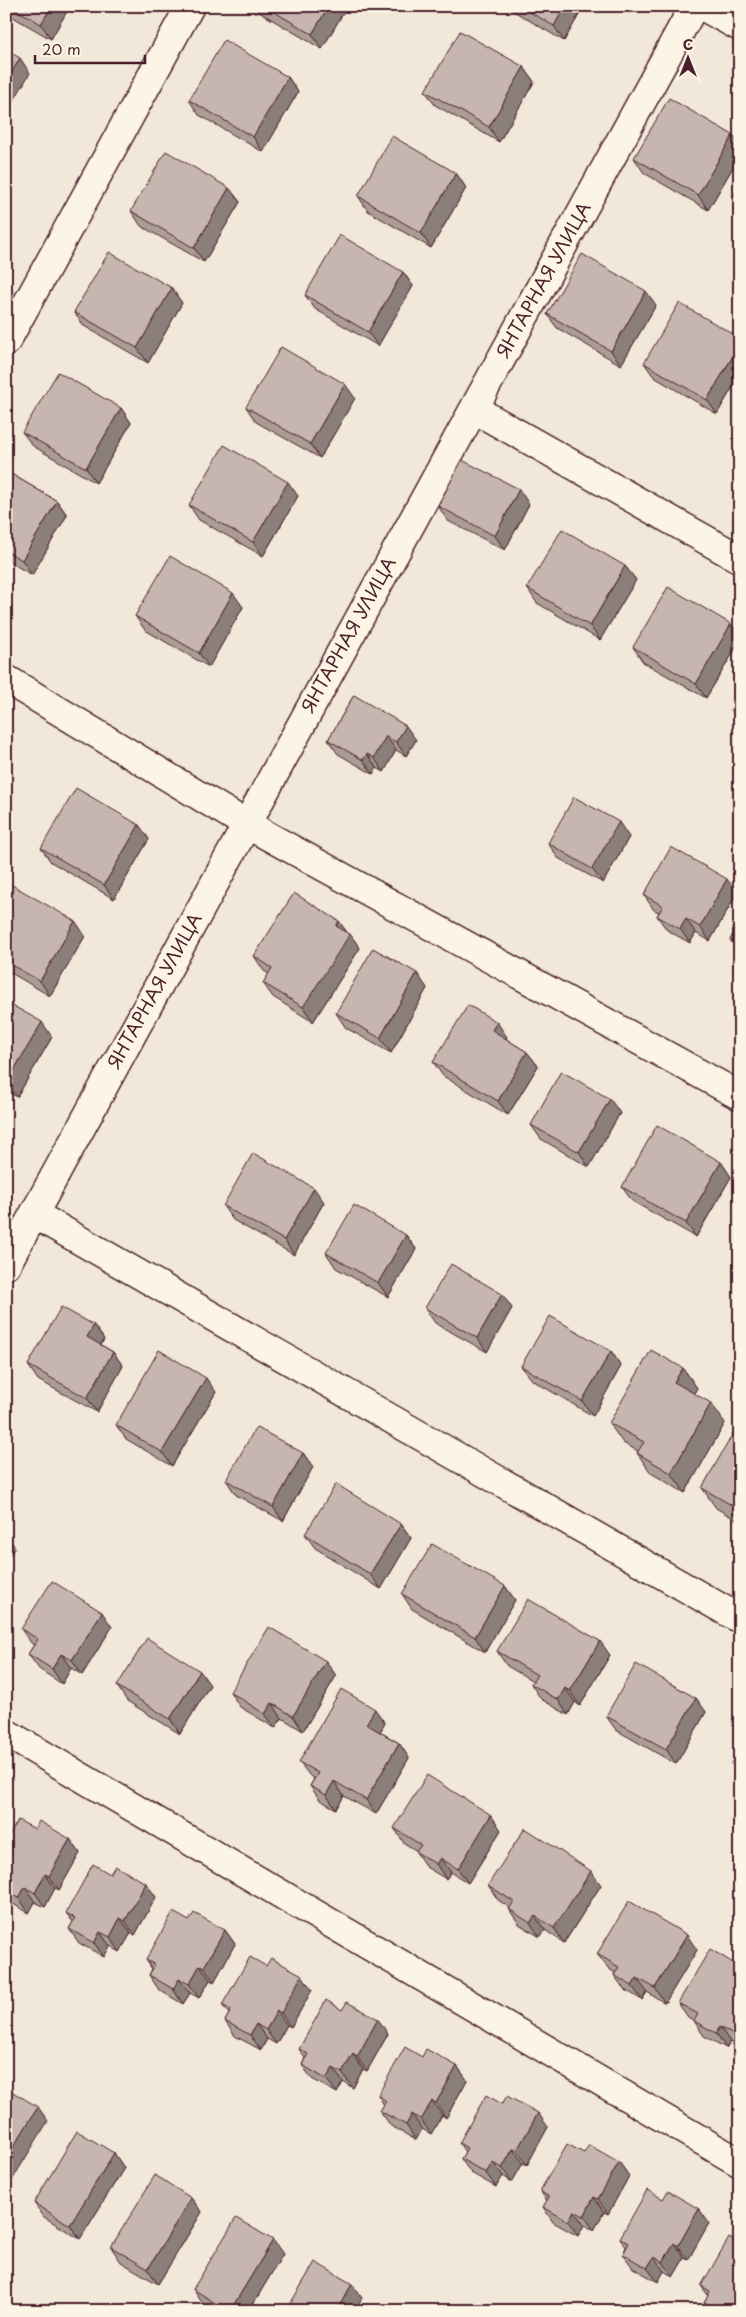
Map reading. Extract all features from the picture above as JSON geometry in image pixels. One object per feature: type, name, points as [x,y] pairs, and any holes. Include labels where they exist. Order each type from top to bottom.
[{"type":"street","points":[[6,342],[190,6]]},
{"type":"street","name":"ЯНТАРНАЯ УЛИЦА","points":[[6,1265],[694,6]]},
{"type":"street","points":[[702,6],[740,27]]},
{"type":"street","points":[[474,409],[740,559]]},
{"type":"street","points":[[6,679],[246,824],[740,1096]]},
{"type":"street","points":[[34,1214],[740,1619]]},
{"type":"street","points":[[6,1734],[740,2163]]},
{"type":"building","points":[[10,6],[52,6],[41,24]]},
{"type":"building","points":[[264,6],[329,6],[312,34]]},
{"type":"building","points":[[519,6],[565,6],[554,26]]},
{"type":"building","points":[[460,31],[524,67],[489,127],[425,91]]},
{"type":"building","points":[[224,40],[288,77],[253,137],[189,100]]},
{"type":"building","points":[[6,50],[20,58],[6,82]]},
{"type":"building","points":[[669,98],[733,135],[698,195],[634,158]]},
{"type":"building","points":[[392,136],[456,173],[421,233],[358,196]]},
{"type":"building","points":[[166,151],[229,188],[194,248],[131,211]]},
{"type":"building","points":[[740,186],[740,198],[734,195]]},
{"type":"building","points":[[340,235],[403,272],[368,332],[305,295]]},
{"type":"building","points":[[109,252],[172,288],[137,348],[74,312]]},
{"type":"building","points":[[582,254],[646,291],[611,351],[547,314]]},
{"type":"building","points":[[679,303],[740,338],[740,344],[707,400],[644,363]]},
{"type":"building","points":[[281,347],[345,384],[310,444],[246,407]]},
{"type":"building","points":[[58,372],[121,408],[86,468],[22,432]]},
{"type":"building","points":[[224,445],[288,482],[253,542],[189,505]]},
{"type":"building","points":[[462,460],[519,489],[495,536],[438,506]]},
{"type":"building","points":[[6,471],[57,501],[22,560],[6,551]]},
{"type":"building","points":[[562,529],[625,566],[590,626],[527,588]]},
{"type":"building","points":[[170,556],[233,593],[199,653],[135,616]]},
{"type":"building","points":[[668,587],[731,624],[696,684],[633,647]]},
{"type":"building","points":[[354,695],[406,726],[396,742],[386,736],[374,758],[367,754],[363,760],[328,740]]},
{"type":"building","points":[[740,695],[740,716],[731,710]]},
{"type":"building","points":[[76,788],[139,825],[104,885],[41,848]]},
{"type":"building","points":[[574,797],[619,822],[592,869],[548,843]]},
{"type":"building","points":[[671,847],[727,879],[700,927],[686,919],[680,929],[657,916],[663,906],[644,895]]},
{"type":"building","points":[[12,885],[75,921],[40,981],[6,962],[6,894]]},
{"type":"building","points":[[294,893],[339,921],[336,926],[350,934],[303,1007],[263,983],[272,968],[254,956]]},
{"type":"building","points":[[740,922],[740,945],[730,940]]},
{"type":"building","points":[[373,948],[417,973],[380,1038],[336,1013]]},
{"type":"building","points":[[6,1002],[42,1022],[7,1082],[6,1082]]},
{"type":"building","points":[[468,1005],[497,1022],[492,1030],[527,1052],[498,1101],[433,1062]]},
{"type":"building","points":[[561,1071],[610,1099],[579,1152],[531,1125]]},
{"type":"building","points":[[657,1125],[721,1162],[686,1223],[622,1187]]},
{"type":"building","points":[[253,1153],[314,1188],[284,1240],[223,1206]]},
{"type":"building","points":[[354,1205],[406,1235],[378,1283],[326,1253]]},
{"type":"building","points":[[451,1264],[502,1294],[477,1338],[425,1308]]},
{"type":"building","points":[[61,1307],[94,1325],[87,1337],[113,1352],[87,1398],[28,1365]]},
{"type":"building","points":[[550,1316],[611,1351],[582,1401],[521,1366]]},
{"type":"building","points":[[159,1350],[206,1378],[162,1452],[116,1425]]},
{"type":"building","points":[[651,1350],[683,1368],[674,1382],[711,1403],[671,1473],[637,1453],[644,1442],[609,1423]]},
{"type":"building","points":[[738,1425],[740,1426],[740,1510],[702,1488]]},
{"type":"building","points":[[256,1427],[303,1453],[273,1507],[226,1480]]},
{"type":"building","points":[[336,1484],[401,1524],[370,1574],[305,1534]]},
{"type":"building","points":[[432,1544],[505,1586],[475,1637],[402,1594]]},
{"type":"building","points":[[52,1581],[102,1612],[72,1660],[61,1654],[52,1669],[28,1654],[38,1639],[21,1629]]},
{"type":"building","points":[[528,1599],[600,1641],[570,1691],[565,1688],[558,1700],[531,1684],[537,1675],[497,1651]]},
{"type":"building","points":[[269,1627],[326,1661],[293,1716],[272,1703],[265,1714],[230,1692]]},
{"type":"building","points":[[147,1638],[200,1671],[170,1719],[117,1686]]},
{"type":"building","points":[[636,1664],[696,1698],[666,1749],[606,1716]]},
{"type":"building","points":[[341,1689],[375,1709],[366,1724],[399,1743],[366,1800],[334,1781],[326,1795],[310,1786],[318,1773],[299,1762]]},
{"type":"building","points":[[740,1748],[740,1768],[731,1763]]},
{"type":"building","points":[[427,1775],[491,1815],[458,1869],[440,1858],[436,1864],[416,1852],[421,1845],[394,1828]]},
{"type":"building","points":[[18,1820],[35,1829],[39,1821],[70,1839],[49,1876],[45,1874],[35,1893],[25,1887],[19,1898],[6,1891],[6,1841]]},
{"type":"building","points":[[525,1828],[591,1871],[554,1928],[535,1916],[530,1923],[509,1909],[514,1902],[488,1885]]},
{"type":"building","points":[[93,1864],[110,1874],[115,1866],[146,1883],[125,1921],[120,1918],[110,1937],[100,1932],[94,1943],[69,1929],[75,1918],[66,1913]]},
{"type":"building","points":[[629,1901],[687,1935],[655,1988],[637,1978],[632,1986],[614,1975],[619,1967],[597,1954]]},
{"type":"building","points":[[173,1912],[189,1921],[194,1913],[225,1930],[204,1967],[200,1965],[189,1984],[179,1979],[173,1989],[149,1975],[155,1965],[146,1960]]},
{"type":"building","points":[[710,1949],[740,1967],[740,2039],[720,2027],[716,2033],[694,2021],[698,2014],[678,2003]]},
{"type":"building","points":[[250,1957],[266,1966],[271,1958],[302,1975],[281,2013],[277,2011],[266,2030],[256,2024],[250,2035],[225,2021],[231,2010],[222,2005]]},
{"type":"building","points":[[326,2000],[342,2010],[347,2002],[378,2019],[357,2057],[353,2054],[342,2073],[333,2068],[326,2079],[302,2065],[308,2054],[299,2049]]},
{"type":"building","points":[[405,2047],[422,2057],[426,2049],[457,2066],[436,2103],[432,2101],[421,2120],[412,2114],[406,2125],[380,2111],[386,2101],[378,2095]]},
{"type":"building","points":[[6,2088],[38,2107],[6,2159]]},
{"type":"building","points":[[486,2095],[502,2104],[507,2096],[538,2113],[517,2150],[513,2149],[502,2168],[493,2162],[486,2173],[461,2159],[467,2148],[459,2143]]},
{"type":"building","points":[[77,2131],[114,2153],[70,2225],[34,2203]]},
{"type":"building","points":[[567,2144],[584,2153],[589,2145],[619,2162],[598,2199],[594,2197],[584,2216],[574,2211],[568,2221],[543,2207],[549,2197],[540,2191]]},
{"type":"building","points":[[155,2175],[191,2198],[148,2269],[111,2247]]},
{"type":"building","points":[[647,2190],[663,2199],[668,2191],[699,2209],[678,2246],[674,2243],[663,2262],[654,2257],[647,2268],[623,2254],[629,2243],[620,2238]]},
{"type":"building","points":[[236,2218],[273,2240],[230,2311],[228,2311],[193,2289]]},
{"type":"building","points":[[729,2238],[740,2244],[740,2307],[736,2305],[732,2311],[721,2311],[704,2302],[710,2291],[701,2286]]},
{"type":"building","points":[[315,2262],[352,2284],[336,2311],[286,2311]]},
{"type":"building","points":[[400,2306],[407,2311],[397,2311]]}]
